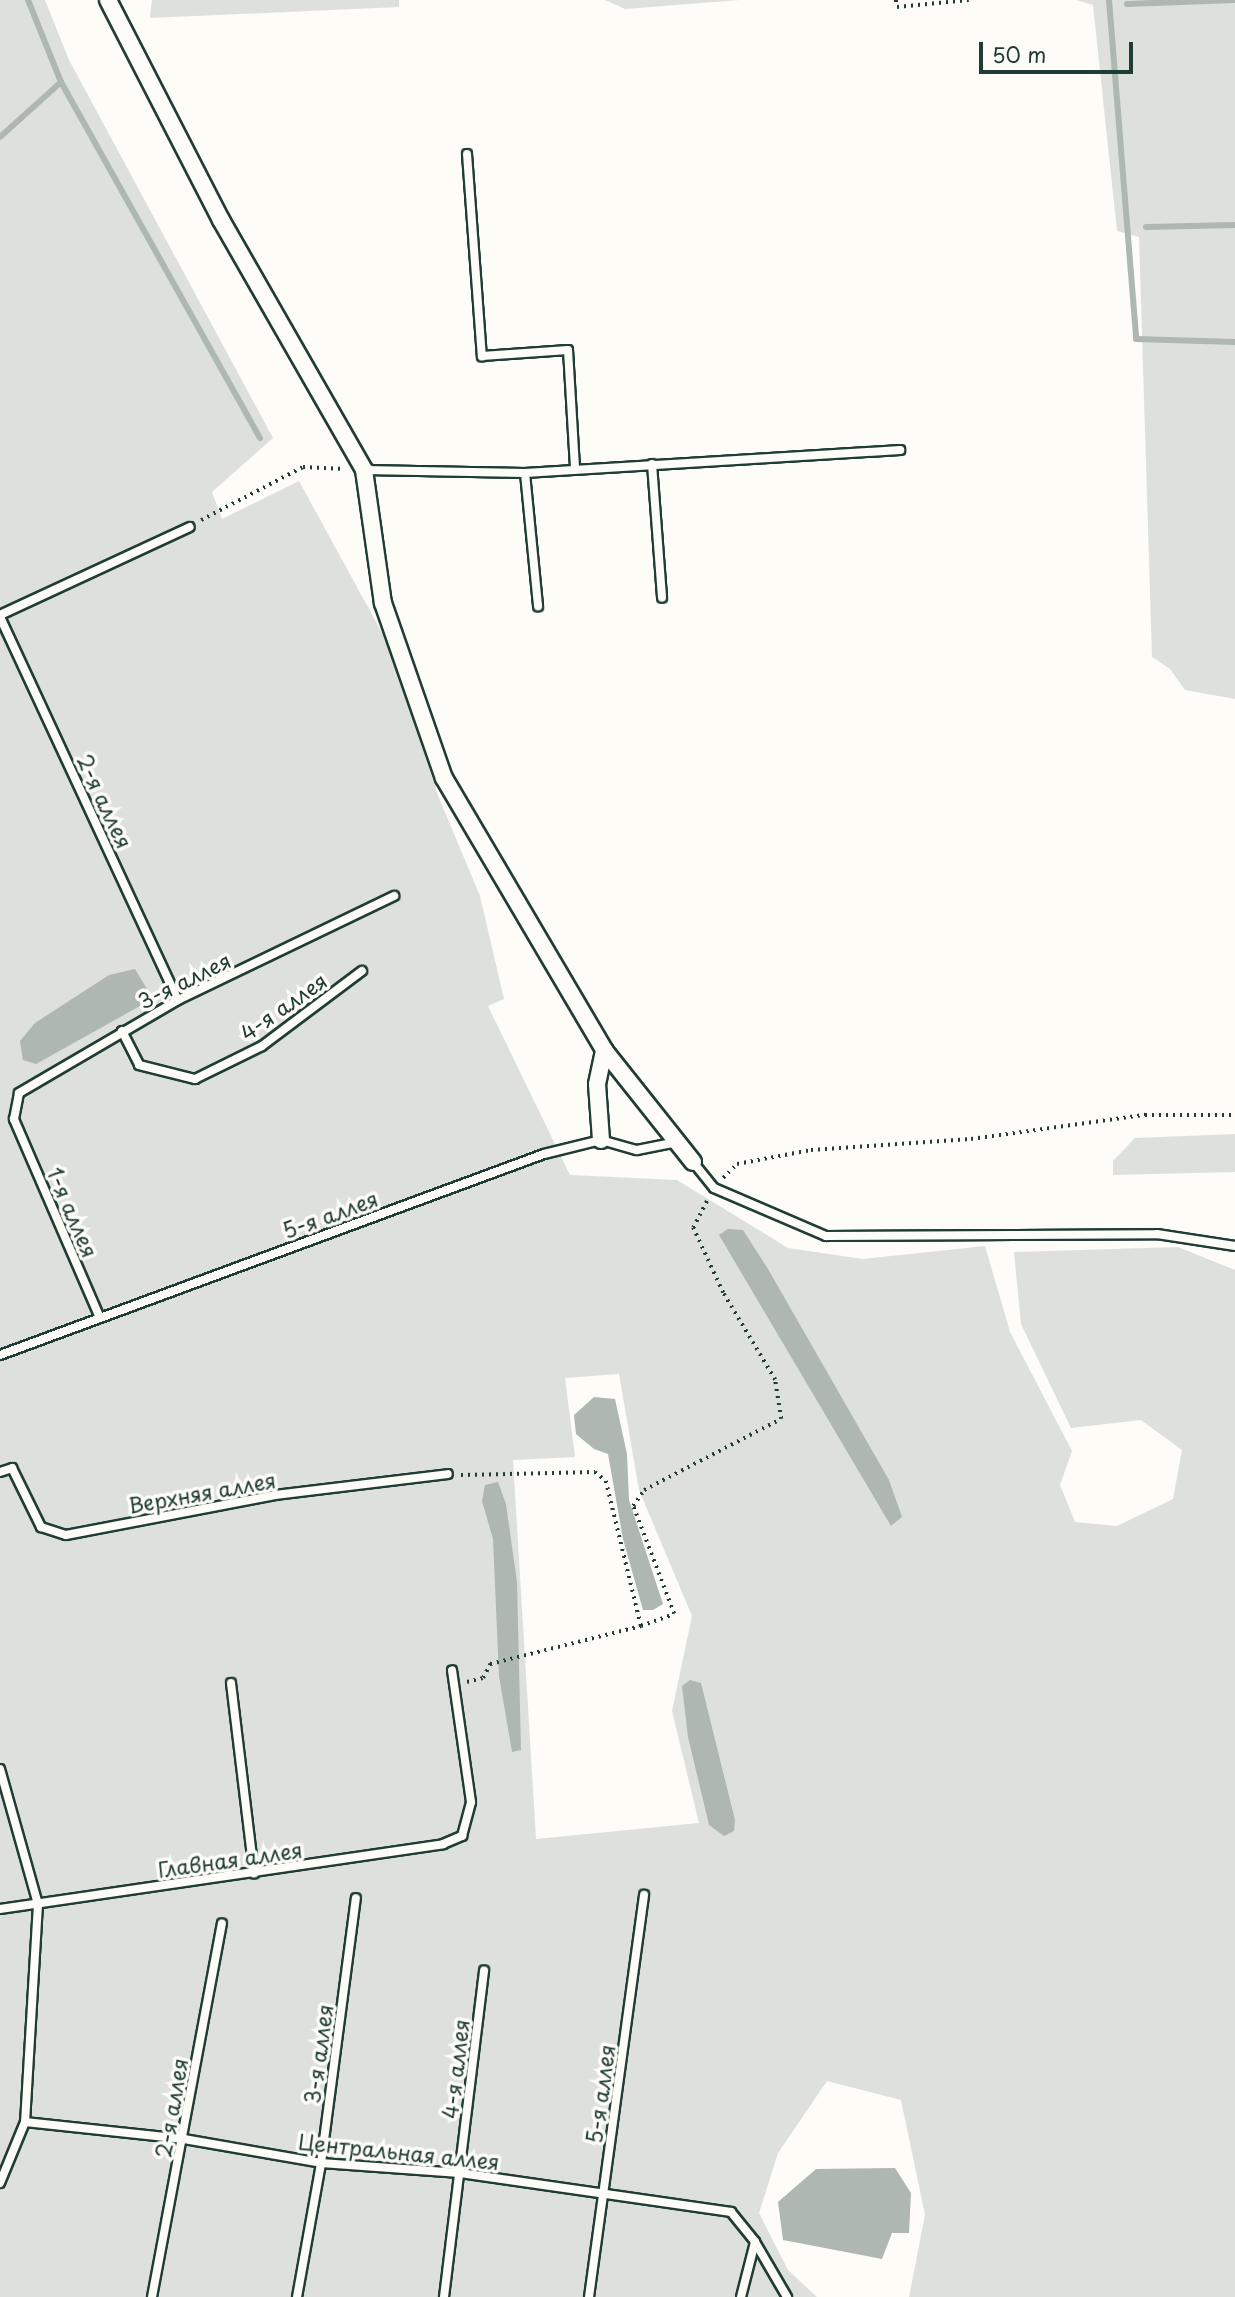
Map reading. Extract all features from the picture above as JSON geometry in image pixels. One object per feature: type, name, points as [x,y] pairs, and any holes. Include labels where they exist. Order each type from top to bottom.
[{"type":"street","points":[[108,0],[221,220],[364,470],[383,603],[444,778],[604,1050],[693,1162]]},
{"type":"street","points":[[601,1140],[597,1084],[604,1050]]},
{"type":"lane","points":[[467,154],[482,356],[568,350],[575,468]]},
{"type":"lane","points":[[364,470],[525,473],[900,450]]},
{"type":"lane","points":[[652,464],[662,598]]},
{"type":"lane","points":[[525,473],[538,606]]},
{"type":"lane","points":[[0,616],[190,527]]},
{"type":"lane","name":"2-я аллея","points":[[0,616],[178,1000]]},
{"type":"lane","name":"3-я аллея","points":[[14,1119],[19,1093],[122,1031],[178,1000],[394,896]]},
{"type":"lane","name":"4-я аллея","points":[[122,1031],[139,1065],[195,1079],[262,1046],[362,971]]},
{"type":"lane","name":"1-я аллея","points":[[14,1119],[100,1318]]},
{"type":"lane","name":"5-я аллея","points":[[0,1355],[544,1154],[601,1140],[637,1150],[677,1142]]},
{"type":"lane","points":[[693,1162],[714,1188],[825,1236],[1157,1234],[1235,1246]]},
{"type":"lane","name":"Верхняя аллея","points":[[0,1472],[12,1468],[41,1527],[66,1535],[275,1495],[448,1474]]},
{"type":"lane","points":[[452,1670],[454,1684]]},
{"type":"lane","points":[[231,1683],[254,1874]]},
{"type":"lane","name":"Главная аллея","points":[[0,1909],[254,1874],[443,1844],[463,1836],[471,1802],[454,1684]]},
{"type":"lane","points":[[0,2183],[26,2122],[38,1904],[2,1775]]},
{"type":"lane","name":"5-я аллея","points":[[589,2297],[644,1895]]},
{"type":"lane","name":"3-я аллея","points":[[297,2297],[321,2163],[356,1898]]},
{"type":"lane","name":"2-я аллея","points":[[152,2297],[184,2138],[222,1924]]},
{"type":"lane","name":"4-я аллея","points":[[444,2297],[484,1970]]},
{"type":"lane","name":"Центральная аллея","points":[[26,2122],[184,2138],[321,2163],[460,2173],[731,2212],[755,2242],[787,2297]]},
{"type":"lane","points":[[741,2297],[755,2242]]},
{"type":"path","points":[[896,0],[897,7],[969,0]]},
{"type":"path","points":[[190,527],[303,467],[364,470]]},
{"type":"path","points":[[454,1684],[483,1678],[490,1664],[641,1626],[674,1614],[633,1506],[644,1490],[781,1419],[775,1380],[723,1293],[693,1228],[714,1188],[737,1164],[765,1156],[971,1139],[1145,1115],[1235,1115]]},
{"type":"path","points":[[448,1474],[479,1478],[595,1472],[606,1481],[641,1626]]},
{"type":"shaded area","points":[[0,0],[45,0],[69,60],[273,438],[212,492],[222,519],[299,481],[387,642],[439,798],[480,896],[504,999],[488,1006],[570,1175],[677,1180],[788,1248],[863,1259],[985,1246],[1010,1332],[1072,1451],[1060,1485],[1075,1522],[1117,1526],[1173,1499],[1182,1450],[1141,1420],[1071,1428],[1021,1324],[1014,1252],[1178,1247],[1235,1270],[1235,2297],[909,2297],[925,2215],[901,2100],[827,2081],[778,2153],[759,2213],[788,2270],[817,2297],[0,2297]],"holes":[[[619,1374],[639,1490],[692,1616],[672,1711],[699,1823],[536,1839],[513,1460],[575,1457],[565,1378]]]},
{"type":"shaded area","points":[[152,0],[399,0],[399,7],[150,18]]},
{"type":"shaded area","points":[[605,0],[740,0],[625,9]]},
{"type":"shaded area","points":[[1077,0],[1235,0],[1235,699],[1185,690],[1170,669],[1152,657],[1139,237],[1117,231],[1093,5]]},
{"type":"shaded area","points":[[135,969],[147,989],[140,1006],[36,1064],[23,1060],[20,1041],[35,1023],[109,975]]},
{"type":"shaded area","points":[[1235,1134],[1235,1172],[1113,1175],[1113,1161],[1135,1138]]},
{"type":"shaded area","points":[[728,1229],[743,1230],[889,1480],[902,1517],[891,1526],[719,1235]]},
{"type":"shaded area","points":[[594,1397],[615,1399],[627,1454],[629,1500],[663,1604],[653,1610],[643,1610],[623,1539],[608,1454],[594,1449],[576,1434],[574,1415]]},
{"type":"shaded area","points":[[498,1482],[506,1504],[517,1582],[521,1750],[512,1752],[499,1676],[493,1539],[482,1501],[485,1485]]},
{"type":"shaded area","points":[[690,1680],[701,1683],[735,1820],[734,1831],[724,1836],[709,1825],[688,1737],[682,1686]]},
{"type":"shaded area","points":[[895,2168],[911,2193],[909,2233],[892,2233],[882,2259],[783,2240],[778,2202],[816,2169]]},
{"type":"waterway","points":[[28,0],[61,82],[260,438]]},
{"type":"waterway","points":[[1109,0],[1136,339],[1235,342]]},
{"type":"waterway","points":[[1127,4],[1235,0]]},
{"type":"waterway","points":[[0,137],[61,82]]},
{"type":"waterway","points":[[1146,227],[1235,225]]}]
